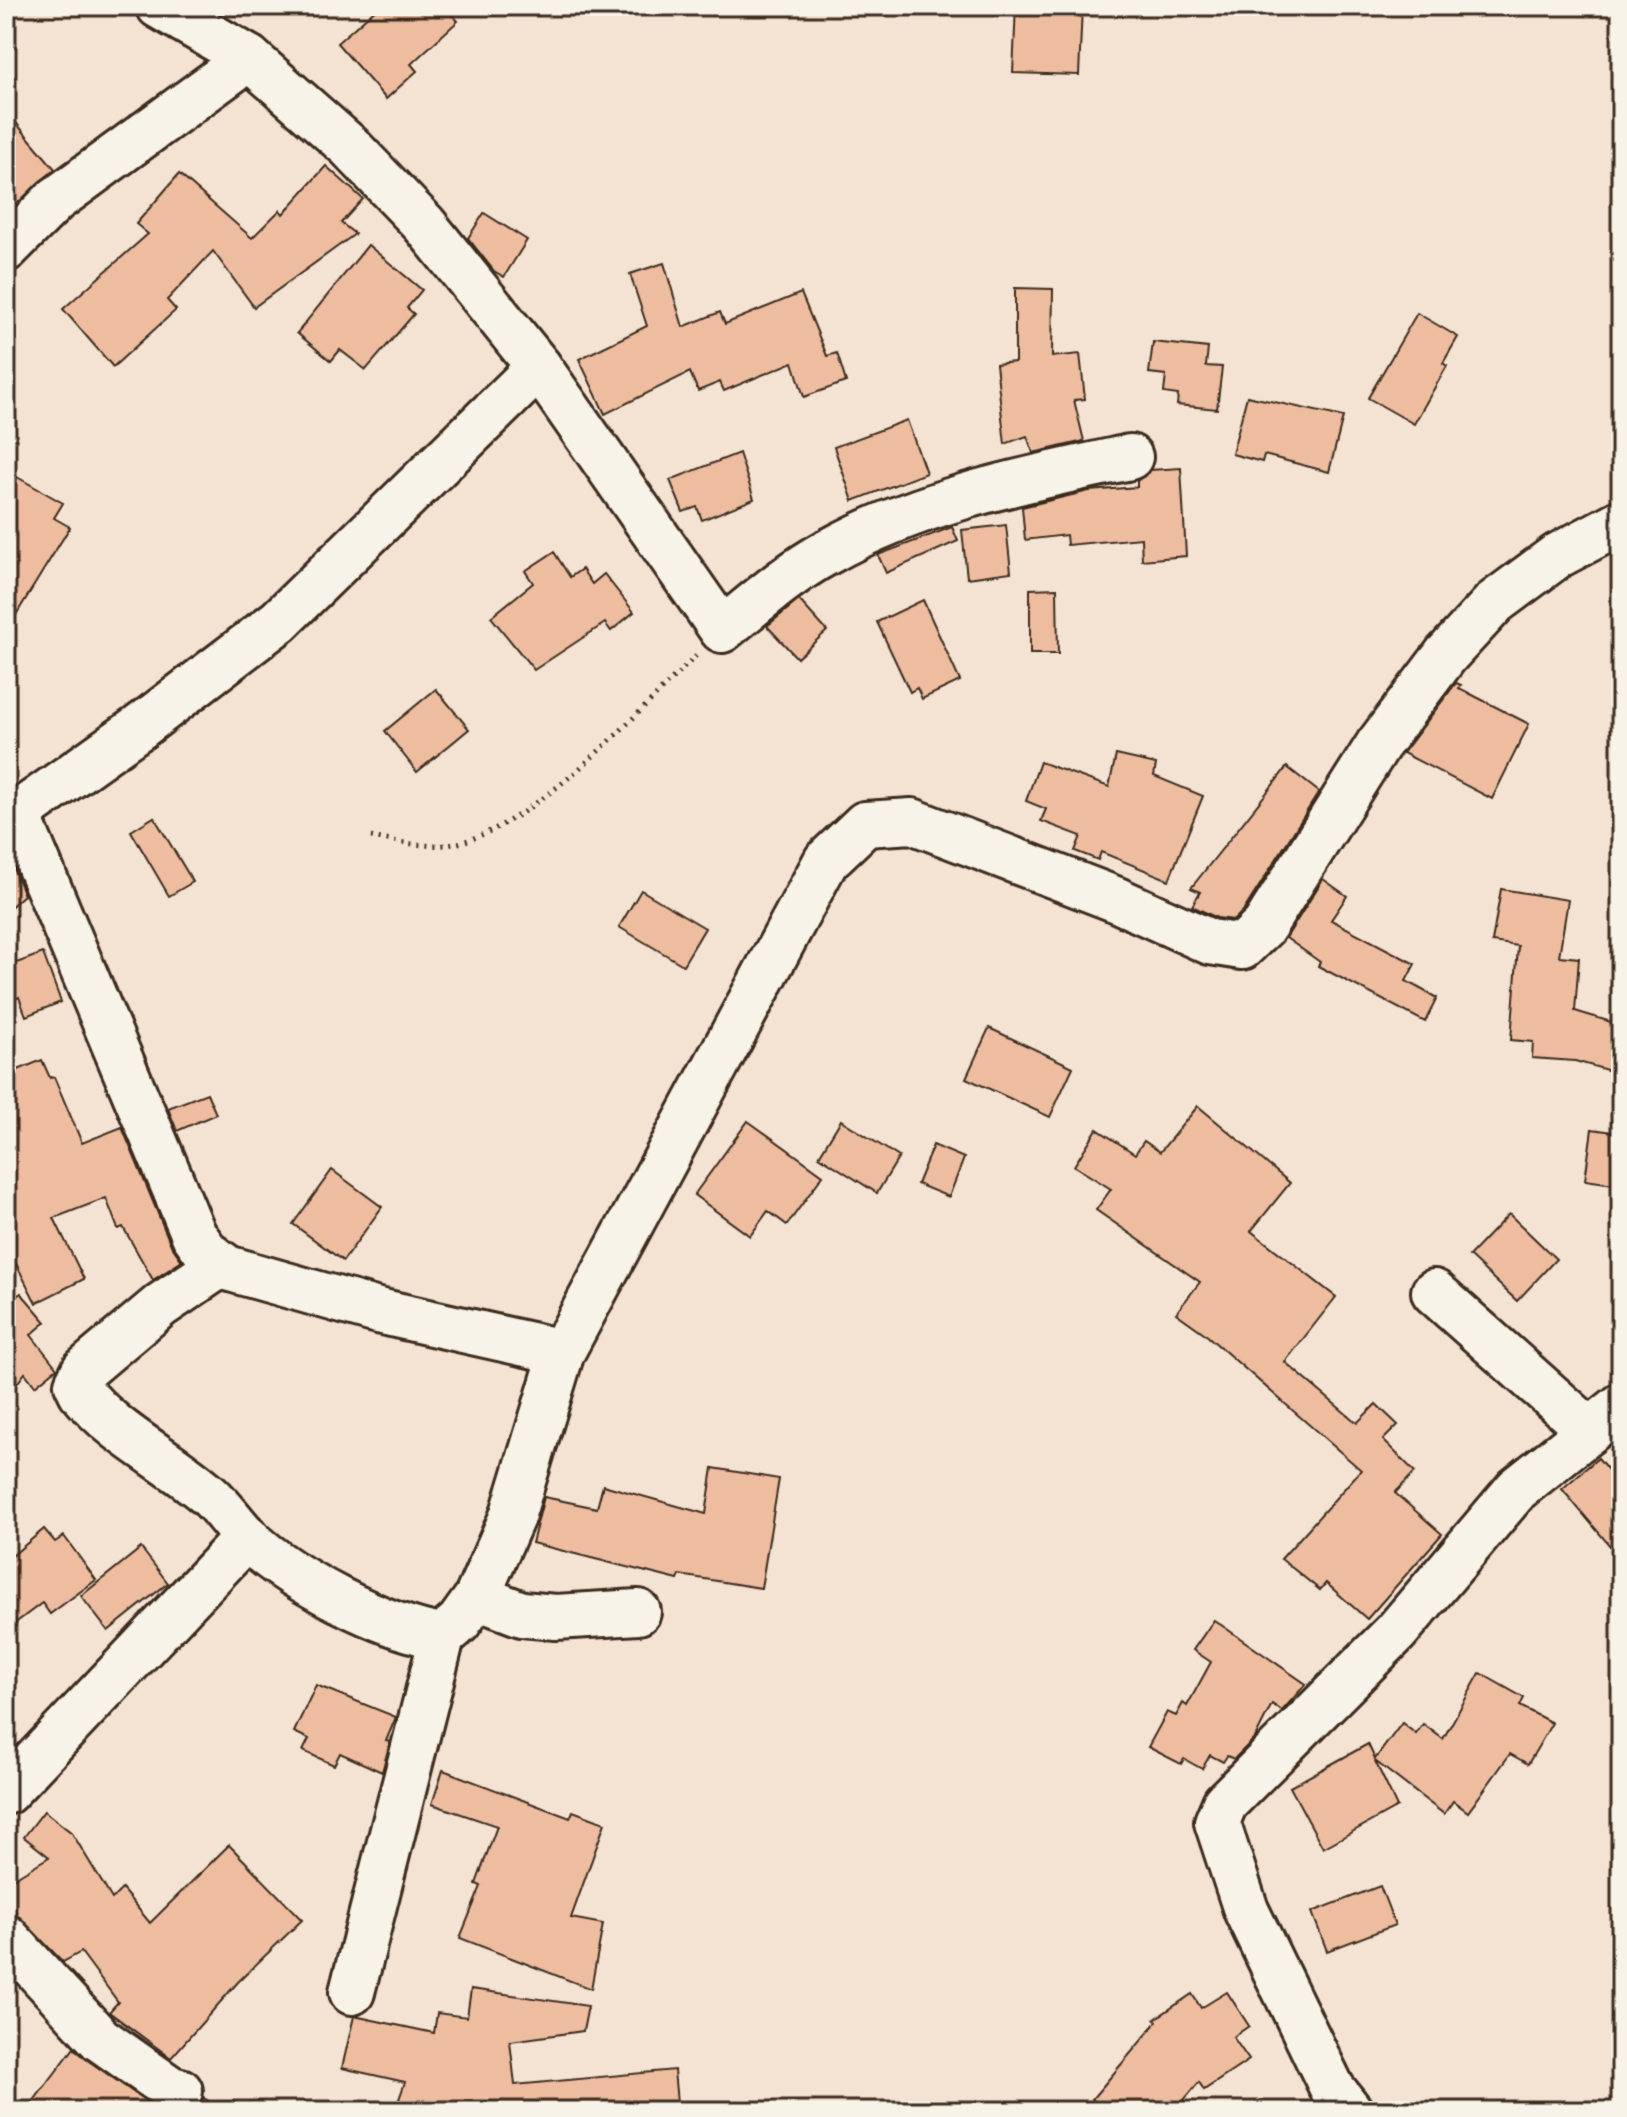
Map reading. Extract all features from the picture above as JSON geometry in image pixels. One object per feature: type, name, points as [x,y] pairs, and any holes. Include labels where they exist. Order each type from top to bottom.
[{"type":"street","points":[[159,6],[249,58],[349,146],[424,224],[539,367],[722,630],[785,579],[847,542],[979,490],[1130,457]]},
{"type":"street","points":[[6,249],[55,200],[249,58]]},
{"type":"street","points":[[539,367],[279,621],[140,727],[12,818],[194,1235],[207,1253],[227,1268],[378,1311],[562,1352]]},
{"type":"street","points":[[352,1992],[442,1637],[459,1622],[477,1597],[512,1517],[562,1352],[826,861],[865,824],[912,821],[1115,899],[1210,942],[1242,947],[1264,926],[1378,745],[1446,655],[1495,602],[1557,556],[1621,522]]},
{"type":"street","points":[[222,1264],[161,1305],[84,1370],[77,1384],[86,1399],[211,1497],[247,1537],[286,1571],[411,1632],[442,1637]]},
{"type":"street","points":[[1350,2111],[1332,2088],[1246,1910],[1217,1822],[1225,1803],[1396,1632],[1517,1489],[1605,1418],[1434,1292]]},
{"type":"street","points":[[6,1792],[247,1537]]},
{"type":"street","points":[[477,1597],[522,1614],[556,1617],[638,1612]]},
{"type":"street","points":[[6,1937],[100,2039],[171,2089],[180,2091]]},
{"type":"path","points":[[371,837],[418,845],[461,843],[506,823],[580,767],[722,630]]},
{"type":"building","points":[[379,6],[444,6],[458,21],[411,64],[417,71],[386,99],[337,43]]},
{"type":"building","points":[[1016,6],[1082,7],[1079,75],[1013,73]]},
{"type":"building","points":[[6,111],[55,169],[6,214]]},
{"type":"building","points":[[326,166],[363,199],[341,223],[355,234],[254,307],[213,251],[167,300],[176,310],[113,367],[63,309],[148,234],[136,224],[179,174],[252,238],[280,210],[283,214]]},
{"type":"building","points":[[484,213],[527,240],[504,277],[494,271],[468,238]]},
{"type":"building","points":[[368,245],[422,290],[407,308],[414,314],[366,370],[340,350],[331,361],[297,333]]},
{"type":"building","points":[[664,263],[683,327],[720,312],[725,324],[801,293],[827,356],[837,353],[846,382],[804,397],[793,362],[724,391],[720,382],[698,391],[690,372],[605,414],[579,359],[647,326],[630,274]]},
{"type":"building","points":[[1015,288],[1053,289],[1052,357],[1080,354],[1085,399],[1074,400],[1084,441],[1033,453],[1027,436],[1005,444],[996,364],[1015,362]]},
{"type":"building","points":[[1417,313],[1458,337],[1443,363],[1447,366],[1414,424],[1368,398]]},
{"type":"building","points":[[1153,342],[1208,348],[1206,366],[1222,367],[1217,409],[1177,405],[1178,395],[1164,393],[1166,375],[1149,373]]},
{"type":"building","points":[[1247,396],[1343,417],[1329,472],[1264,455],[1262,462],[1232,454]]},
{"type":"building","points":[[907,420],[926,473],[853,501],[834,447]]},
{"type":"building","points":[[739,453],[754,499],[702,520],[697,507],[683,512],[670,480]]},
{"type":"building","points":[[1181,468],[1186,556],[1142,560],[1141,538],[1067,545],[1066,535],[1025,540],[1022,507],[1089,491],[1137,487],[1137,481],[1150,470]]},
{"type":"building","points":[[17,477],[63,503],[54,518],[70,527],[6,631],[6,496]]},
{"type":"building","points":[[1006,525],[1011,572],[967,578],[962,530]]},
{"type":"building","points":[[952,527],[958,541],[886,573],[878,555]]},
{"type":"building","points":[[554,552],[570,577],[582,569],[592,584],[604,574],[634,612],[611,631],[605,623],[534,670],[491,617],[533,583],[525,571]]},
{"type":"building","points":[[1057,588],[1058,654],[1030,654],[1030,589]]},
{"type":"building","points":[[799,600],[827,631],[797,658],[767,626]]},
{"type":"building","points":[[923,600],[960,681],[922,699],[917,688],[910,692],[877,622]]},
{"type":"building","points":[[1456,683],[1461,685],[1459,688],[1529,724],[1492,799],[1403,753]]},
{"type":"building","points":[[436,689],[469,729],[417,772],[385,731]]},
{"type":"building","points":[[1116,755],[1156,764],[1154,776],[1203,796],[1169,880],[1101,852],[1098,860],[1075,851],[1081,836],[1041,821],[1046,809],[1026,801],[1040,762],[1109,787]]},
{"type":"building","points":[[1287,767],[1319,792],[1244,910],[1234,920],[1217,918],[1192,906],[1200,892],[1191,888]]},
{"type":"building","points":[[154,817],[193,882],[169,896],[131,831]]},
{"type":"building","points":[[6,851],[24,895],[6,911]]},
{"type":"building","points":[[1323,879],[1347,896],[1331,920],[1415,964],[1406,981],[1437,998],[1425,1022],[1318,966],[1320,962],[1286,938]]},
{"type":"building","points":[[1501,889],[1568,900],[1559,956],[1579,958],[1575,1011],[1621,1025],[1621,1074],[1575,1061],[1532,1058],[1533,1042],[1511,1040],[1518,946],[1492,942]]},
{"type":"building","points":[[641,890],[705,928],[683,965],[619,927]]},
{"type":"building","points":[[43,953],[61,1002],[26,1016],[19,997],[6,1002],[6,967]]},
{"type":"building","points":[[989,1028],[1073,1067],[1050,1117],[966,1078]]},
{"type":"building","points":[[42,1060],[50,1078],[54,1077],[82,1143],[122,1127],[171,1245],[182,1261],[153,1280],[123,1227],[118,1229],[106,1198],[54,1218],[84,1279],[36,1303],[6,1244],[6,1075]]},
{"type":"building","points":[[207,1093],[216,1114],[177,1131],[168,1108]]},
{"type":"building","points":[[1198,1106],[1290,1183],[1251,1231],[1336,1297],[1285,1362],[1357,1423],[1376,1404],[1398,1425],[1383,1440],[1415,1472],[1395,1493],[1442,1534],[1367,1619],[1326,1583],[1320,1590],[1281,1559],[1361,1470],[1204,1333],[1176,1313],[1200,1282],[1096,1210],[1111,1189],[1074,1166],[1097,1129],[1135,1154],[1144,1141],[1160,1152]]},
{"type":"building","points":[[841,1120],[899,1157],[877,1193],[819,1156]]},
{"type":"building","points":[[748,1121],[823,1175],[787,1225],[768,1211],[750,1236],[694,1195]]},
{"type":"building","points":[[1592,1129],[1621,1133],[1621,1185],[1585,1180]]},
{"type":"building","points":[[933,1145],[964,1158],[949,1197],[917,1184]]},
{"type":"building","points":[[332,1170],[382,1207],[343,1261],[293,1224]]},
{"type":"building","points":[[1509,1214],[1556,1259],[1517,1301],[1469,1256]]},
{"type":"building","points":[[21,1293],[46,1322],[31,1335],[57,1368],[35,1386],[25,1373],[6,1398],[6,1303]]},
{"type":"building","points":[[1598,1458],[1621,1485],[1621,1559],[1562,1489]]},
{"type":"building","points":[[713,1468],[779,1479],[761,1588],[680,1575],[678,1580],[532,1543],[544,1497],[597,1508],[603,1485],[706,1514]]},
{"type":"building","points":[[44,1529],[55,1542],[64,1536],[96,1580],[50,1614],[42,1603],[6,1630],[6,1561]]},
{"type":"building","points":[[141,1548],[168,1583],[108,1631],[81,1596]]},
{"type":"building","points":[[1214,1620],[1306,1684],[1282,1711],[1272,1704],[1255,1738],[1234,1759],[1227,1756],[1223,1762],[1210,1755],[1202,1769],[1184,1759],[1181,1764],[1148,1747],[1167,1712],[1176,1716],[1183,1703],[1187,1706],[1211,1662],[1193,1650]]},
{"type":"building","points":[[1480,1673],[1524,1698],[1520,1706],[1552,1723],[1528,1764],[1510,1754],[1468,1812],[1453,1801],[1444,1814],[1375,1761],[1397,1807],[1323,1848],[1290,1787],[1368,1744],[1375,1759],[1402,1723],[1416,1734],[1423,1724],[1443,1739]]},
{"type":"building","points":[[316,1685],[396,1717],[386,1741],[390,1742],[382,1772],[340,1753],[334,1765],[303,1751],[309,1739],[294,1732]]},
{"type":"building","points":[[443,1770],[570,1818],[573,1811],[605,1823],[571,1918],[603,1924],[591,1989],[460,1938],[481,1886],[476,1884],[497,1826],[432,1804]]},
{"type":"building","points":[[44,1811],[72,1833],[112,1899],[122,1889],[150,1923],[229,1845],[302,1920],[238,1982],[171,2058],[109,2012],[118,2002],[81,1952],[63,1962],[17,1915],[6,1897],[6,1883],[49,1857],[24,1837]]},
{"type":"building","points":[[1380,1886],[1395,1925],[1327,1951],[1312,1912]]},
{"type":"building","points":[[471,1989],[588,2006],[583,2031],[510,2041],[515,2085],[674,2070],[677,2103],[615,2111],[395,2111],[405,2082],[342,2068],[354,2016],[434,2033],[437,2013],[467,2017]]},
{"type":"building","points":[[1227,1992],[1249,2026],[1233,2037],[1249,2060],[1204,2090],[1199,2082],[1175,2111],[1106,2111],[1092,2099],[1157,2022],[1155,2019],[1192,1994],[1201,2008]]},
{"type":"building","points":[[74,2048],[86,2059],[160,2111],[26,2111]]},
{"type":"building","points":[[204,2098],[222,2111],[194,2111]]}]
